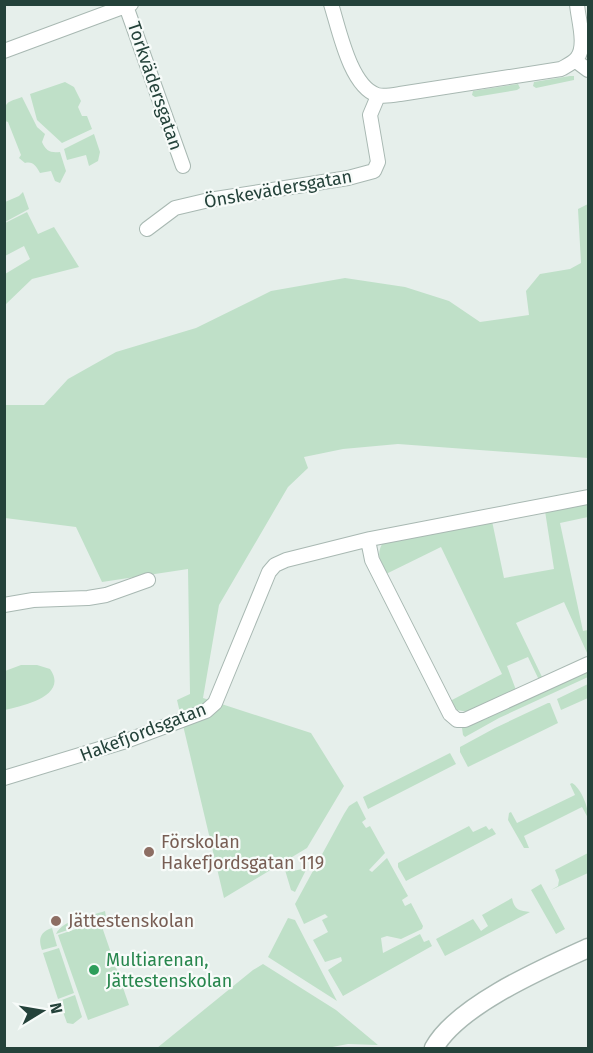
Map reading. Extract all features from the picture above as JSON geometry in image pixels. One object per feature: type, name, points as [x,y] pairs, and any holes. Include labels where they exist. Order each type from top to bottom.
[{"type":"street","points":[[331,4],[354,73],[366,88],[378,96],[561,69],[576,61],[585,46],[577,4]]},
{"type":"street","points":[[4,51],[129,5]]},
{"type":"street","name":"Torkvädersgatan","points":[[129,5],[183,166]]},
{"type":"street","points":[[576,61],[588,70]]},
{"type":"street","name":"Önskevädersgatan","points":[[147,229],[175,208],[209,200],[348,178],[374,171],[378,162],[370,115],[378,96]]},
{"type":"street","name":"Hakefjordsgatan","points":[[4,778],[126,741],[206,711],[215,703],[269,572],[286,560],[368,540],[588,497]]},
{"type":"street","points":[[368,540],[372,560],[450,714],[457,720],[465,720],[588,664]]},
{"type":"street","points":[[4,605],[33,600],[106,595],[148,580]]},
{"type":"street","points":[[434,1048],[447,1030],[475,1008],[588,948]]},
{"type":"green space","points":[[574,76],[574,80],[536,88],[533,86],[534,82]]},
{"type":"green space","points":[[65,82],[74,87],[81,101],[78,107],[82,116],[87,116],[92,129],[62,143],[37,120],[30,94]]},
{"type":"green space","points":[[518,84],[520,88],[517,90],[475,97],[472,95],[473,91]]},
{"type":"green space","points":[[22,97],[37,127],[45,134],[42,142],[45,148],[51,152],[60,152],[66,171],[60,183],[55,181],[51,171],[40,173],[34,165],[25,163],[19,158],[21,155],[8,122],[5,121],[5,107],[9,102]]},
{"type":"green space","points":[[94,134],[100,152],[98,161],[89,166],[86,155],[67,160],[64,149]]},
{"type":"green space","points":[[23,192],[29,209],[5,222],[5,202]]},
{"type":"green space","points":[[588,204],[588,458],[398,444],[343,449],[304,457],[308,468],[288,487],[219,605],[203,698],[311,733],[344,786],[307,848],[224,898],[177,700],[190,694],[188,569],[102,582],[76,527],[5,518],[5,405],[44,405],[68,379],[116,352],[196,328],[271,291],[345,278],[405,287],[449,301],[480,322],[529,315],[526,291],[540,274],[570,269],[581,263],[578,209]]},
{"type":"green space","points":[[27,212],[38,234],[54,227],[79,267],[32,279],[5,305],[5,274],[30,259],[24,246],[5,256],[5,223]]},
{"type":"green space","points":[[588,502],[588,517],[560,523],[583,631],[588,630],[588,655],[564,602],[516,623],[543,679],[539,680],[528,657],[507,666],[516,690],[468,712],[457,710],[450,701],[502,674],[441,547],[386,574],[379,556],[382,544],[492,521],[504,578],[554,569],[545,511]]},
{"type":"green space","points":[[21,665],[37,665],[50,669],[54,678],[54,686],[41,698],[5,710],[5,671]]},
{"type":"green space","points":[[588,672],[588,677],[499,718],[465,737],[463,735],[462,728]]},
{"type":"green space","points":[[588,684],[588,698],[561,710],[557,699]]},
{"type":"green space","points":[[548,703],[558,723],[468,767],[460,752],[460,747]]},
{"type":"green space","points":[[450,753],[456,764],[368,809],[363,797]]},
{"type":"green space","points":[[572,783],[584,799],[588,818],[582,807],[524,836],[529,848],[524,848],[508,820],[509,813],[511,812],[517,823],[575,795],[570,784]]},
{"type":"green space","points":[[357,801],[366,819],[362,822],[366,828],[370,826],[385,853],[369,870],[372,872],[387,858],[408,896],[402,900],[405,906],[411,903],[423,926],[422,929],[401,939],[387,936],[381,938],[383,953],[420,934],[424,942],[429,940],[432,946],[343,996],[328,970],[342,961],[341,957],[325,962],[313,940],[328,932],[322,920],[328,917],[325,914],[304,924],[295,904],[344,814],[349,806]]},
{"type":"green space","points":[[469,826],[473,832],[486,826],[489,830],[492,828],[496,834],[406,881],[398,863]]},
{"type":"green space","points":[[588,853],[588,873],[551,890],[558,886],[559,880],[555,870]]},
{"type":"green space","points":[[286,868],[293,871],[307,868],[295,892],[291,890]]},
{"type":"green space","points":[[541,884],[565,929],[556,934],[531,890]]},
{"type":"green space","points":[[512,898],[518,909],[530,912],[445,956],[436,939],[473,919],[481,931],[488,926],[482,915]]},
{"type":"green space","points":[[105,911],[106,917],[56,934],[71,921]]},
{"type":"green space","points":[[288,918],[295,920],[337,1001],[268,957]]},
{"type":"green space","name":"Multiarenan, Jättestenskolan","points":[[100,921],[129,1005],[88,1020],[58,935]]},
{"type":"green space","points":[[52,928],[57,946],[42,950],[41,936]]},
{"type":"green space","points":[[59,948],[74,993],[58,999],[43,953]]},
{"type":"green space","points":[[263,964],[336,1010],[378,1045],[348,1044],[327,1048],[157,1048]]},
{"type":"green space","points":[[75,995],[82,1017],[73,1024],[67,1023],[59,1001]]},
{"type":"place","name":"Förskolan Hakefjordsgatan 119","points":[[149,852]]},
{"type":"place","name":"Jättestenskolan","points":[[56,921]]},
{"type":"place","name":"Multiarenan, Jättestenskolan","points":[[94,970]]}]
